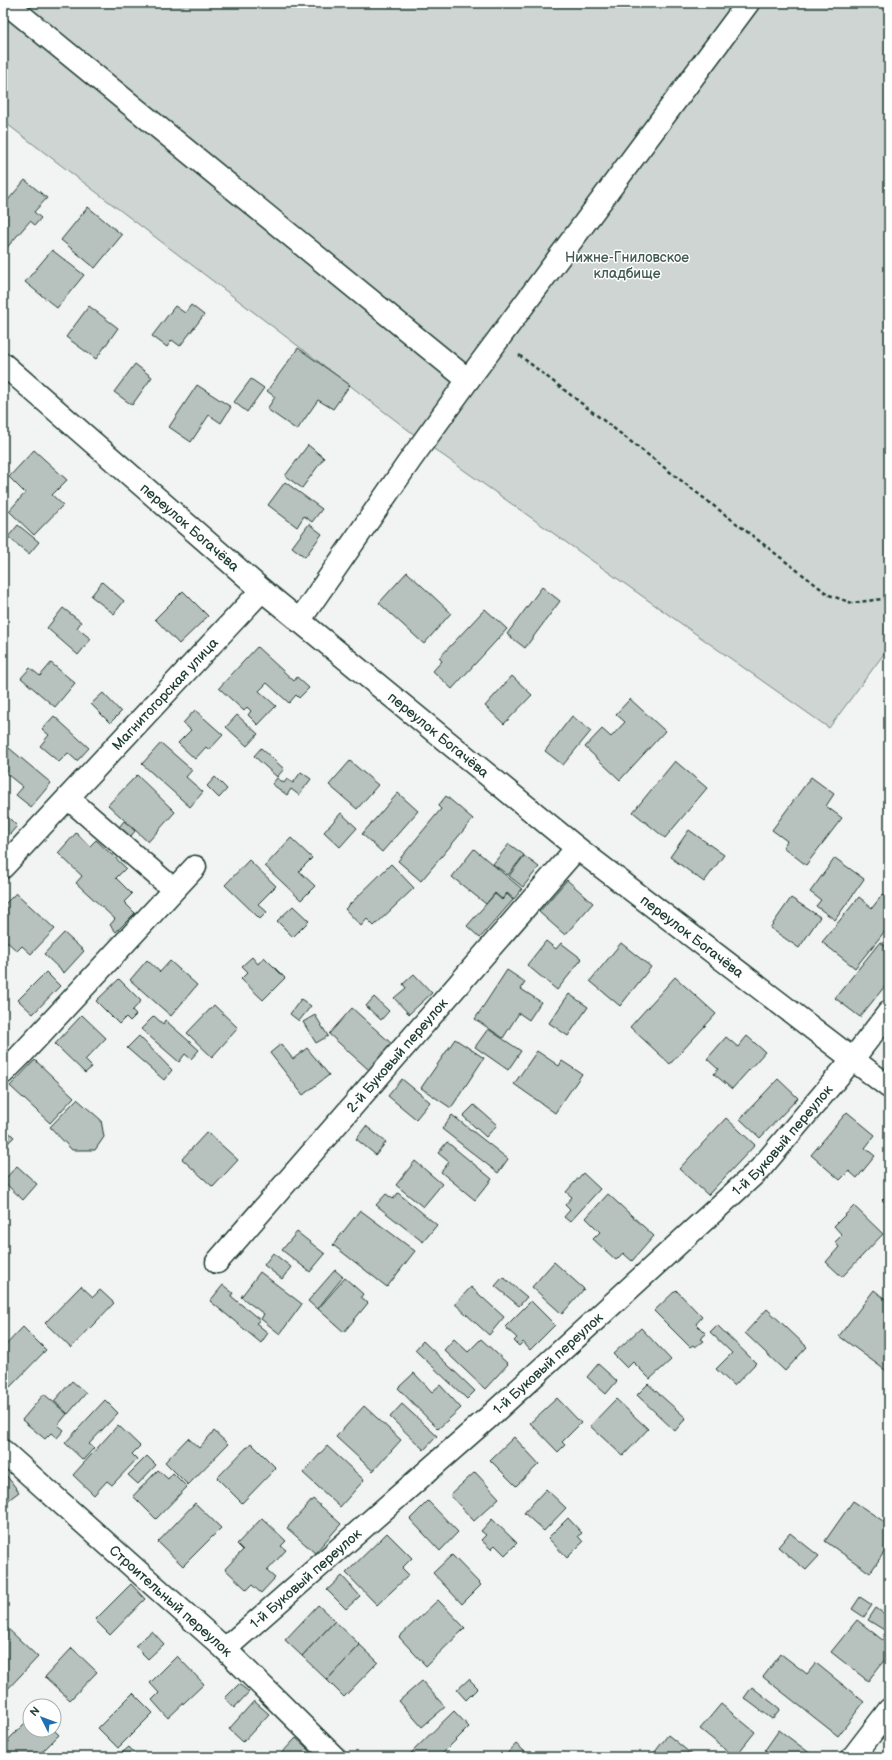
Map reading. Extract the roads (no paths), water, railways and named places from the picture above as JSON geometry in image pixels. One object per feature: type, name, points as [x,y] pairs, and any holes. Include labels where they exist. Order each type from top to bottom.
[{"type":"street","points":[[6,3],[468,380]]},
{"type":"street","points":[[299,621],[411,459],[468,380],[748,3]]},
{"type":"street","name":"переулок Богачёва","points":[[3,364],[262,590],[577,848],[889,1087]]},
{"type":"street","name":"Магнитогорская улица","points":[[3,867],[262,590]]},
{"type":"street","points":[[68,798],[173,889]]},
{"type":"street","name":"2-й Буковый переулок","points":[[217,1262],[577,848]]},
{"type":"street","points":[[3,1073],[195,867]]},
{"type":"street","points":[[852,1060],[889,1012]]},
{"type":"street","name":"1-й Буковый переулок","points":[[225,1649],[489,1417],[760,1169],[852,1060]]},
{"type":"street","name":"Строительный переулок","points":[[3,1451],[225,1649],[334,1757]]},
{"type":"street","points":[[853,1757],[889,1710]]},
{"type":"park label","name":"Нижне-Гниловское кладбище","points":[[627,266]]}]
